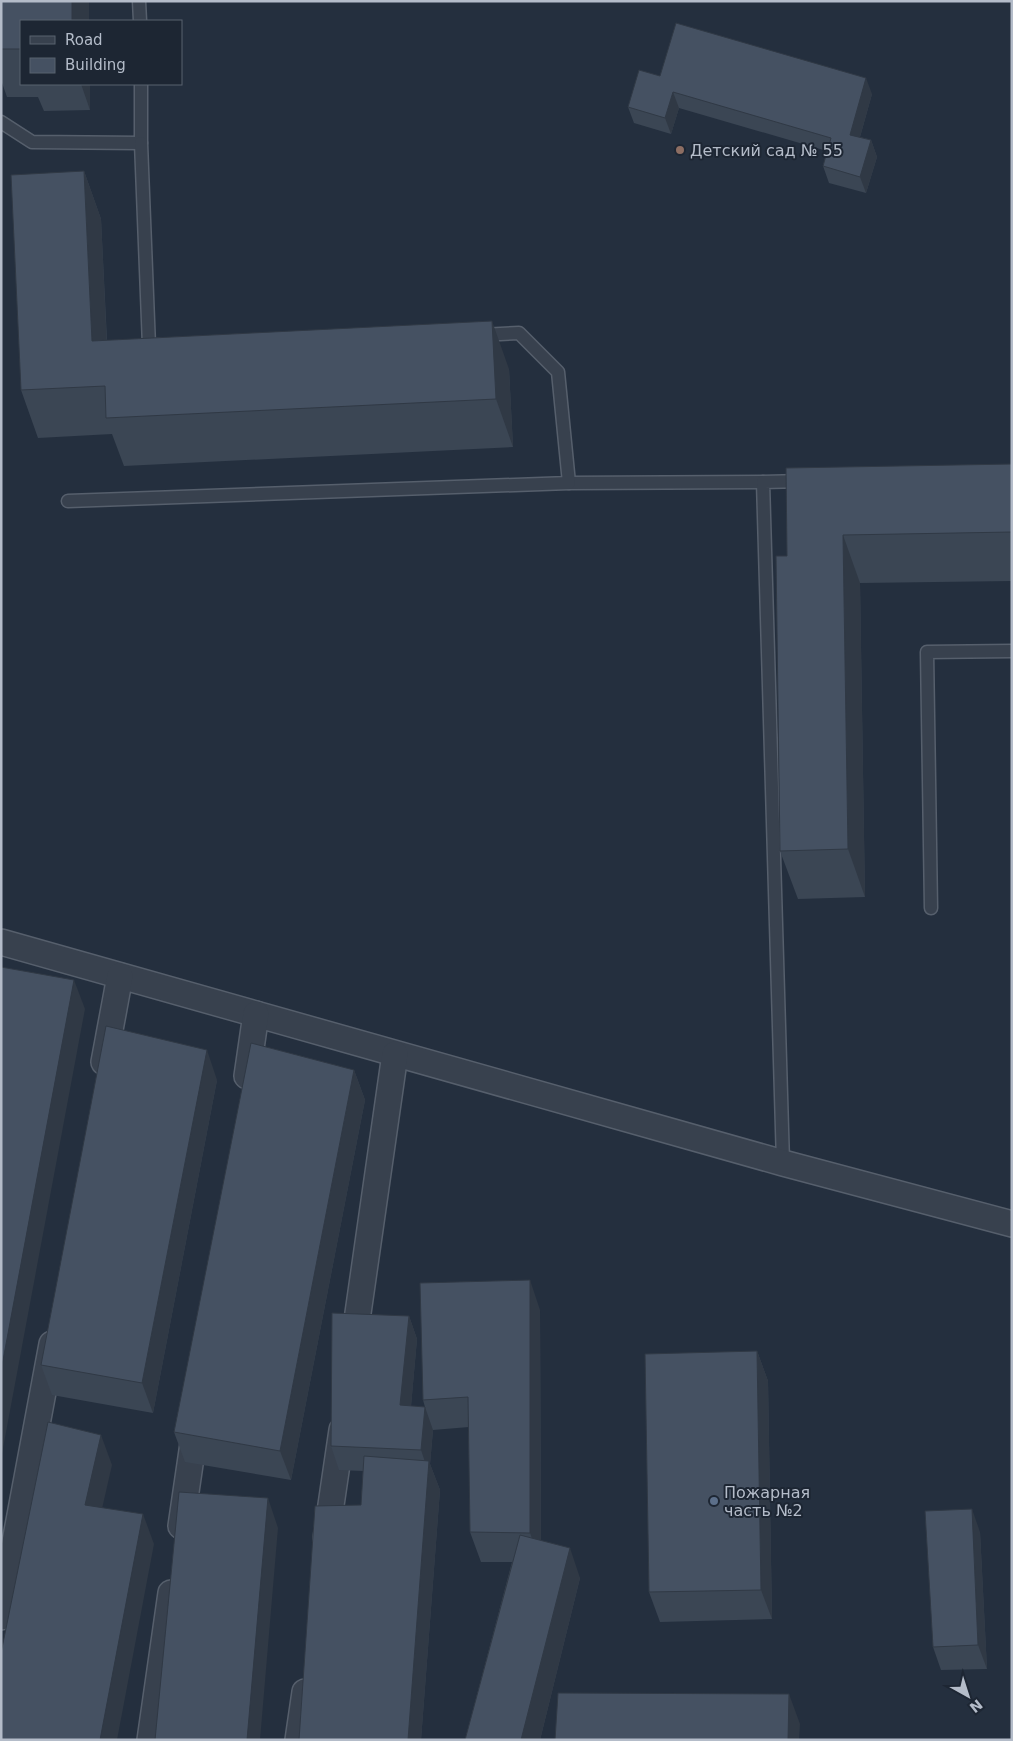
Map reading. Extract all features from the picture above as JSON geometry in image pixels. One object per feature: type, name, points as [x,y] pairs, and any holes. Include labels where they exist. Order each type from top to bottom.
[{"type":"street","points":[[1,942],[783,1163],[1012,1224]]},
{"type":"street","points":[[100,1083],[120,976]]},
{"type":"street","points":[[243,1102],[256,1014]]},
{"type":"street","points":[[351,1367],[395,1054]]},
{"type":"street","points":[[1,1617],[55,1326]]},
{"type":"street","points":[[150,1740],[199,1406]]},
{"type":"street","points":[[323,1563],[345,1406]]},
{"type":"street","points":[[298,1740],[308,1671]]},
{"type":"lane","points":[[139,1],[140,20]]},
{"type":"lane","points":[[141,85],[141,143],[149,346],[168,345]]},
{"type":"lane","points":[[1,122],[32,142],[141,143]]},
{"type":"lane","points":[[470,335],[519,333],[558,372],[569,483]]},
{"type":"lane","points":[[68,501],[569,483],[812,481]]},
{"type":"lane","points":[[762,482],[783,1163]]},
{"type":"lane","points":[[931,908],[927,652],[1012,651]]},
{"type":"building","points":[[1,1],[72,1],[72,20],[20,20],[20,49],[1,49]]},
{"type":"building","points":[[676,23],[866,78],[850,135],[871,140],[860,177],[823,166],[831,138],[673,92],[665,118],[628,107],[639,70],[660,76]]},
{"type":"building","points":[[84,171],[92,341],[492,321],[496,399],[106,418],[105,386],[21,390],[11,175]]},
{"type":"building","points":[[1012,464],[1012,532],[843,535],[848,849],[780,851],[776,556],[787,556],[786,468]]},
{"type":"building","points":[[1,967],[74,980],[1,1371]]},
{"type":"building","points":[[106,1026],[207,1050],[142,1383],[41,1365]]},
{"type":"building","points":[[251,1043],[354,1070],[280,1451],[174,1432]]},
{"type":"building","points":[[530,1280],[530,1533],[470,1532],[468,1397],[423,1400],[420,1283]]},
{"type":"building","points":[[332,1313],[409,1316],[400,1405],[425,1407],[421,1450],[331,1446]]},
{"type":"building","name":"Пожарная часть №2","points":[[757,1351],[761,1590],[649,1592],[645,1354]]},
{"type":"building","points":[[48,1422],[101,1435],[85,1505],[143,1514],[100,1740],[1,1740],[1,1653]]},
{"type":"building","points":[[364,1456],[429,1461],[408,1740],[299,1740],[315,1506],[361,1505]]},
{"type":"building","points":[[179,1492],[268,1498],[247,1740],[155,1740]]},
{"type":"building","points":[[972,1509],[978,1645],[933,1647],[925,1511]]},
{"type":"building","points":[[520,1535],[570,1548],[521,1740],[465,1740]]},
{"type":"building","points":[[558,1693],[789,1694],[788,1740],[555,1740]]},
{"type":"place","name":"Детский сад № 55","points":[[680,150]]},
{"type":"place","name":"Пожарная часть №2","points":[[714,1501]]}]
